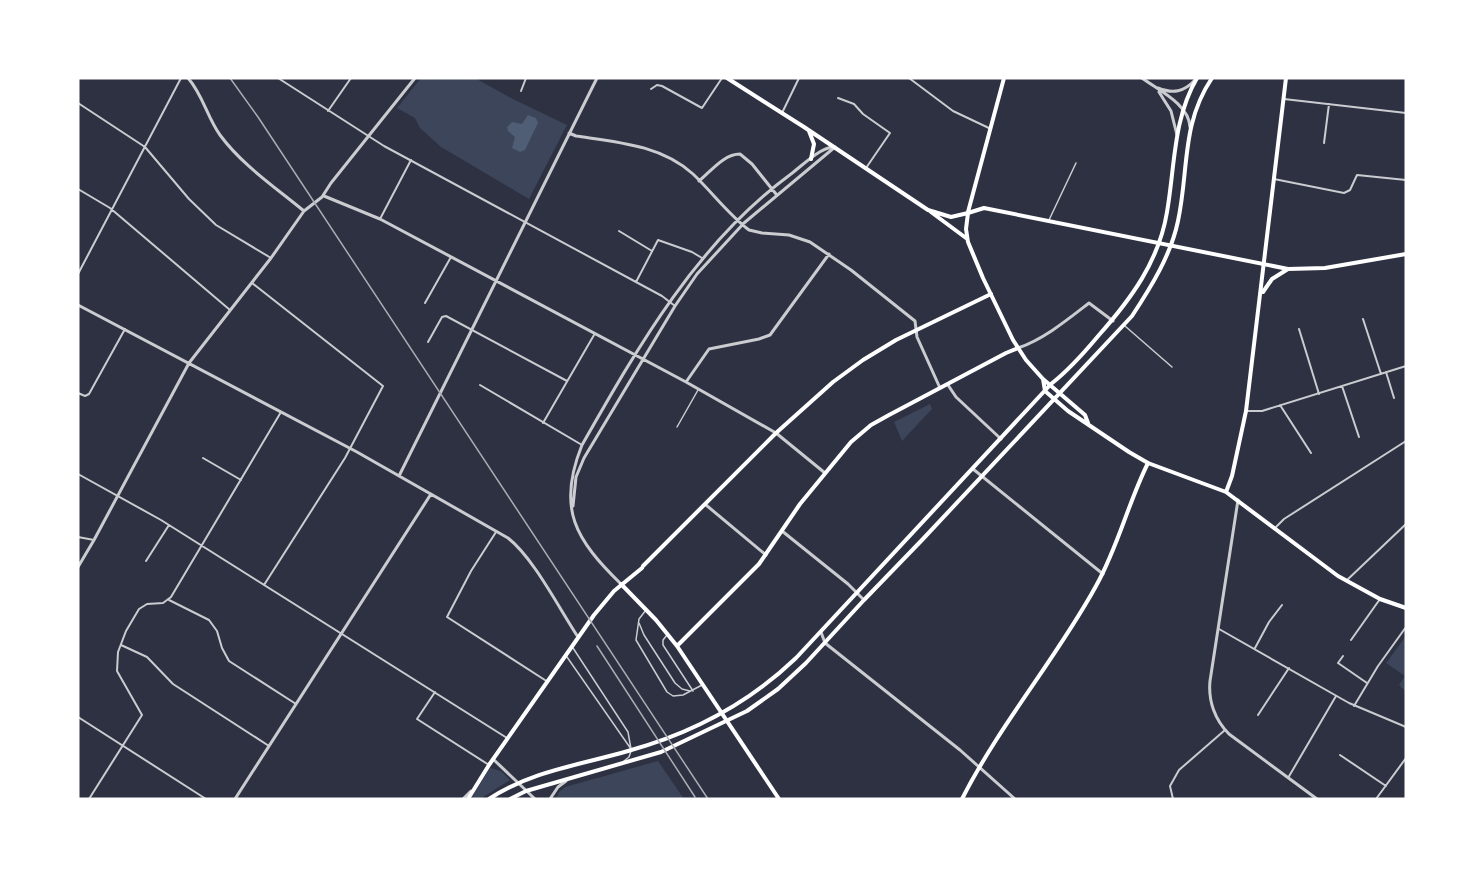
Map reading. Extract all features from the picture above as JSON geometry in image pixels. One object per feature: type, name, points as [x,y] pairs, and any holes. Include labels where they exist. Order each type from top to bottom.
[{"type":"main road","points":[[1004,78],[968,213],[967,239],[1018,348],[1043,379],[1085,415],[1088,423]]},
{"type":"main road","points":[[489,799],[518,783],[544,773],[631,750],[671,736],[722,712],[773,679],[821,632],[1051,384],[1113,321],[1130,300],[1142,281],[1158,243],[1167,213],[1177,135],[1183,109],[1197,78]]},
{"type":"main road","points":[[510,799],[526,791],[661,752],[728,721],[758,704],[778,689],[825,644],[1124,326],[1154,281],[1170,245],[1180,213],[1190,127],[1199,100],[1212,78]]},
{"type":"main road","points":[[728,79],[835,147],[967,239]]},
{"type":"main road","points":[[1226,492],[1232,476],[1246,411],[1284,99],[1286,79],[1280,79]]},
{"type":"main road","points":[[804,127],[813,138],[811,159]]},
{"type":"main road","points":[[928,210],[951,217],[984,208],[1288,269],[1325,268],[1406,254]]},
{"type":"main road","points":[[1261,295],[1272,279],[1288,269]]},
{"type":"main road","points":[[468,799],[493,759],[603,603],[706,505],[776,433],[808,403],[872,354],[991,294]]},
{"type":"main road","points":[[677,646],[753,572],[800,504],[851,442],[871,425],[1018,348]]},
{"type":"main road","points":[[1043,379],[1046,391],[1080,421],[1088,423],[1148,463],[1226,492],[1346,581],[1380,599],[1406,608]]},
{"type":"main road","points":[[962,799],[979,766],[1103,574],[1148,463]]},
{"type":"main road","points":[[621,584],[677,646],[779,799]]},
{"type":"street","points":[[78,274],[181,78]]},
{"type":"street","points":[[188,78],[198,92],[214,127],[226,144],[304,211]]},
{"type":"street","points":[[278,78],[368,137],[636,282],[675,306]]},
{"type":"street","points":[[328,111],[351,78]]},
{"type":"street","points":[[78,567],[189,363],[271,258],[307,207],[323,196],[415,78]]},
{"type":"street","points":[[520,91],[526,78]]},
{"type":"street","points":[[399,476],[597,78]]},
{"type":"street","points":[[782,112],[799,78]]},
{"type":"street","points":[[909,78],[953,111],[991,129]]},
{"type":"street","points":[[1142,78],[1183,109],[1189,119],[1190,127]]},
{"type":"street","points":[[1151,85],[1166,91],[1177,91],[1188,87],[1197,78]]},
{"type":"street","points":[[651,89],[657,85],[662,86],[702,108],[728,79]]},
{"type":"street","points":[[1151,85],[1170,108],[1177,135]]},
{"type":"street","points":[[838,98],[854,104],[863,114],[890,133],[866,168]]},
{"type":"street","points":[[1284,99],[1406,113]]},
{"type":"street","points":[[78,103],[145,147],[189,199],[216,225],[271,258]]},
{"type":"street","points":[[1324,143],[1329,104]]},
{"type":"street","points":[[569,133],[648,149],[678,162],[751,231],[797,236],[829,254],[913,318],[916,323],[917,337],[940,389]]},
{"type":"street","points":[[621,584],[588,549],[578,529],[570,498],[571,481],[582,446],[669,301],[702,258],[747,209],[811,159],[826,149],[835,147]]},
{"type":"street","points":[[573,510],[574,487],[579,470],[675,306],[697,274],[753,214],[829,155],[835,147]]},
{"type":"street","points":[[699,181],[726,159],[738,154],[747,159],[776,194]]},
{"type":"street","points":[[380,219],[411,160]]},
{"type":"street","points":[[1274,179],[1344,193],[1350,189],[1357,175],[1406,180]]},
{"type":"street","points":[[78,189],[112,210],[230,310]]},
{"type":"street","points":[[323,196],[380,219],[686,382],[776,433],[825,473]]},
{"type":"street","points":[[619,231],[652,250]]},
{"type":"street","points":[[636,282],[659,240],[694,252],[702,258]]},
{"type":"street","points":[[686,382],[708,350],[715,346],[770,335],[829,254]]},
{"type":"street","points":[[425,303],[451,257]]},
{"type":"street","points":[[252,282],[382,384],[350,449],[264,585]]},
{"type":"street","points":[[1018,348],[1039,339],[1089,303],[1113,321]]},
{"type":"street","points":[[78,305],[350,449],[511,540],[521,550],[577,639]]},
{"type":"street","points":[[428,342],[444,316],[567,381]]},
{"type":"street","points":[[1364,320],[1381,374]]},
{"type":"street","points":[[78,393],[86,396],[89,394],[125,329]]},
{"type":"street","points":[[1299,329],[1320,394]]},
{"type":"street","points":[[543,423],[595,333]]},
{"type":"street","points":[[1246,411],[1258,411],[1320,394],[1406,366]]},
{"type":"street","points":[[1386,372],[1394,398]]},
{"type":"street","points":[[480,385],[582,446]]},
{"type":"street","points":[[948,385],[956,397],[1001,439]]},
{"type":"street","points":[[1342,386],[1359,437]]},
{"type":"street","points":[[1280,405],[1311,453]]},
{"type":"street","points":[[89,799],[141,718],[142,713],[117,671],[116,662],[130,624],[139,609],[147,604],[163,603],[168,600],[281,412]]},
{"type":"street","points":[[593,426],[601,431]]},
{"type":"street","points":[[1275,528],[1284,519],[1406,441]]},
{"type":"street","points":[[203,458],[241,480]]},
{"type":"street","points":[[973,469],[1103,574]]},
{"type":"street","points":[[78,474],[169,525],[508,739]]},
{"type":"street","points":[[235,799],[431,494]]},
{"type":"street","points":[[1238,500],[1209,695],[1212,707],[1225,730],[1317,799]]},
{"type":"street","points":[[706,505],[766,555]]},
{"type":"street","points":[[1346,581],[1406,524]]},
{"type":"street","points":[[147,561],[169,525]]},
{"type":"street","points":[[496,531],[447,617],[548,682]]},
{"type":"street","points":[[782,531],[864,600]]},
{"type":"street","points":[[78,537],[94,540]]},
{"type":"street","points":[[1351,640],[1380,599]]},
{"type":"street","points":[[168,600],[209,620],[217,631],[229,661],[296,704]]},
{"type":"street","points":[[1255,648],[1269,622],[1282,605]]},
{"type":"street","points":[[1354,706],[1406,627]]},
{"type":"street","points":[[1219,629],[1354,706],[1406,727]]},
{"type":"street","points":[[821,632],[825,644],[979,766],[1015,799]]},
{"type":"street","points":[[121,644],[147,657],[173,684],[269,746]]},
{"type":"street","points":[[1343,656],[1338,663],[1367,683]]},
{"type":"street","points":[[1258,715],[1289,668]]},
{"type":"street","points":[[435,692],[417,719],[489,765]]},
{"type":"street","points":[[1288,778],[1336,696]]},
{"type":"street","points":[[78,717],[206,799]]},
{"type":"street","points":[[1173,799],[1170,792],[1172,782],[1183,766],[1225,730]]},
{"type":"street","points":[[1340,755],[1386,786]]},
{"type":"street","points":[[1376,799],[1406,758]]},
{"type":"street","points":[[493,759],[535,799]]},
{"type":"street","points":[[550,799],[558,786],[569,779]]},
{"type":"street","points":[[463,799],[472,790]]},
{"type":"lane","points":[[1049,221],[1076,163]]},
{"type":"lane","points":[[1124,326],[1172,367]]},
{"type":"lane","points":[[676,427],[698,389]]},
{"type":"lane","points":[[646,609],[639,619],[636,643],[667,692],[676,697],[703,685]]},
{"type":"lane","points":[[639,619],[644,635],[675,683],[682,689],[693,691]]},
{"type":"lane","points":[[668,634],[663,640],[663,645],[693,691]]},
{"type":"lane","points":[[573,647],[628,732],[631,750],[629,757],[619,764]]},
{"type":"lane","points":[[566,656],[631,750]]},
{"type":"shaded area","points":[[421,78],[475,78],[567,125],[529,199],[441,147],[420,128],[415,118],[397,108]]},
{"type":"shaded area","points":[[528,115],[536,118],[538,123],[525,150],[520,152],[512,148],[515,137],[507,127],[512,122],[522,124]]},
{"type":"shaded area","points":[[930,404],[932,409],[902,441],[894,422]]},
{"type":"shaded area","points":[[1406,636],[1406,692],[1399,685],[1405,676],[1386,663]]},
{"type":"shaded area","points":[[658,761],[684,799],[556,799],[565,787]]},
{"type":"shaded area","points":[[490,768],[501,771],[510,780],[480,799],[471,799]]},
{"type":"railway","points":[[230,78],[708,799]]},
{"type":"railway","points":[[597,646],[695,797]]}]
